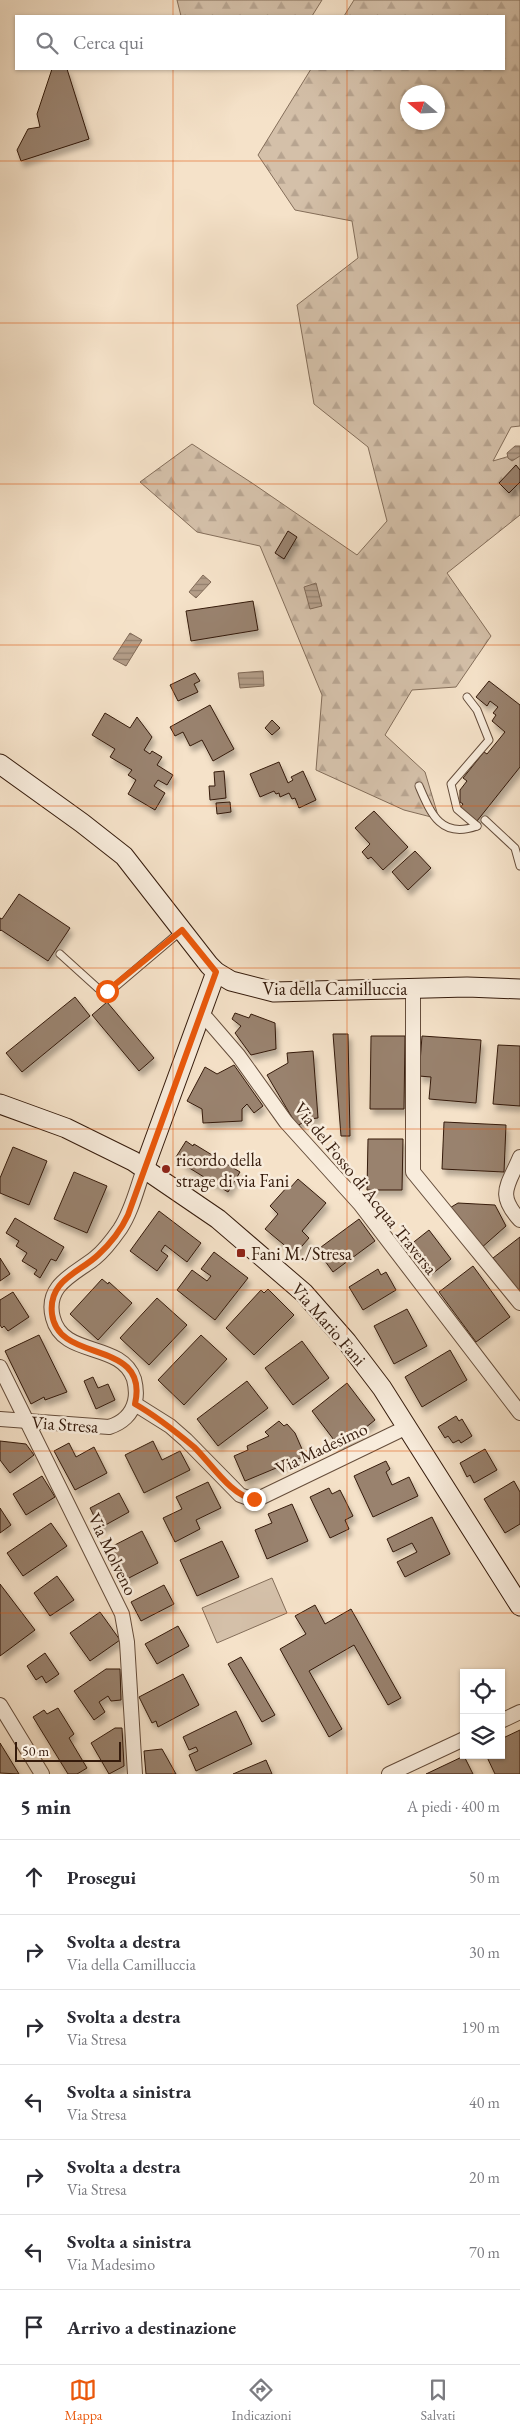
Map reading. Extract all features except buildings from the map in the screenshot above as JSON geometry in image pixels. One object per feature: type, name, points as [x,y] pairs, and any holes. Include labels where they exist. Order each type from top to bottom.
[{"type":"street","name":"Via della Camilluccia","points":[[0,764],[89,827],[124,856],[216,972],[239,983],[274,992],[413,988],[520,989]]},
{"type":"street","points":[[135,1404],[137,1390],[132,1375],[125,1364],[113,1357],[64,1338],[54,1323],[52,1305],[55,1291],[62,1280],[96,1257],[119,1230],[130,1208],[200,1011],[216,972]]},
{"type":"street","points":[[413,988],[412,1168],[417,1178],[520,1303]]},
{"type":"street","name":"Via del Fosso di Acqua Traversa","points":[[200,1011],[238,1056],[286,1122],[360,1204],[520,1414]]},
{"type":"street","name":"Via Mario Fani","points":[[0,1104],[86,1136],[144,1169],[218,1219],[304,1293],[347,1342],[407,1427],[520,1606]]},
{"type":"street","points":[[520,1157],[505,1197],[509,1208],[520,1220]]},
{"type":"street","name":"Via Molveno","points":[[0,1367],[122,1614],[127,1642],[136,1774]]},
{"type":"street","name":"Via Stresa","points":[[0,1419],[109,1427],[123,1420],[135,1404]]},
{"type":"street","name":"Via Madesimo","points":[[135,1404],[170,1426],[240,1495],[254,1499],[262,1497],[407,1427]]},
{"type":"street","points":[[0,1705],[42,1774]]},
{"type":"street","points":[[505,1719],[520,1712]]},
{"type":"street","points":[[389,1774],[460,1741]]},
{"type":"lane","points":[[419,786],[430,812],[440,823],[451,829],[464,831],[477,826],[457,809],[451,784],[489,740],[477,710],[467,697]]},
{"type":"lane","points":[[485,820],[518,847],[520,866]]},
{"type":"lane","points":[[60,954],[102,992],[105,992],[115,987],[182,930]]},
{"type":"green space","points":[[177,0],[322,0],[313,15],[181,15]]},
{"type":"green space","points":[[354,0],[520,0],[520,426],[511,427],[493,461],[520,453],[520,515],[447,573],[491,636],[456,687],[412,690],[385,735],[425,772],[439,819],[404,810],[316,770],[322,695],[260,546],[197,532],[140,482],[192,444],[357,555],[387,521],[368,447],[314,404],[297,305],[358,258],[352,221],[295,210],[258,155],[310,70],[505,70],[505,15],[345,15]]},
{"type":"green space","points":[[272,1578],[287,1613],[217,1643],[202,1608]]},
{"type":"shaded area","points":[[515,446],[520,446],[520,456],[512,461],[508,458],[507,453]]},
{"type":"shaded area","points":[[203,575],[211,582],[196,598],[189,592]]},
{"type":"shaded area","points":[[316,583],[322,606],[310,609],[304,587]]},
{"type":"shaded area","points":[[130,633],[142,640],[126,666],[113,659]]},
{"type":"shaded area","points":[[263,671],[264,686],[240,688],[238,673]]},
{"type":"place","name":"ricordo della strage di via Fani","points":[[166,1169]]},
{"type":"place","name":"Fani M./Stresa","points":[[241,1253]]},
{"type":"route","points":[[107,991],[115,987],[182,930],[216,972],[200,1011],[128,1215],[100,1254],[62,1280],[58,1285],[52,1305],[54,1323],[64,1338],[113,1357],[125,1364],[130,1370],[137,1390],[135,1404],[170,1426],[196,1449],[240,1495],[245,1498],[254,1499]]}]
